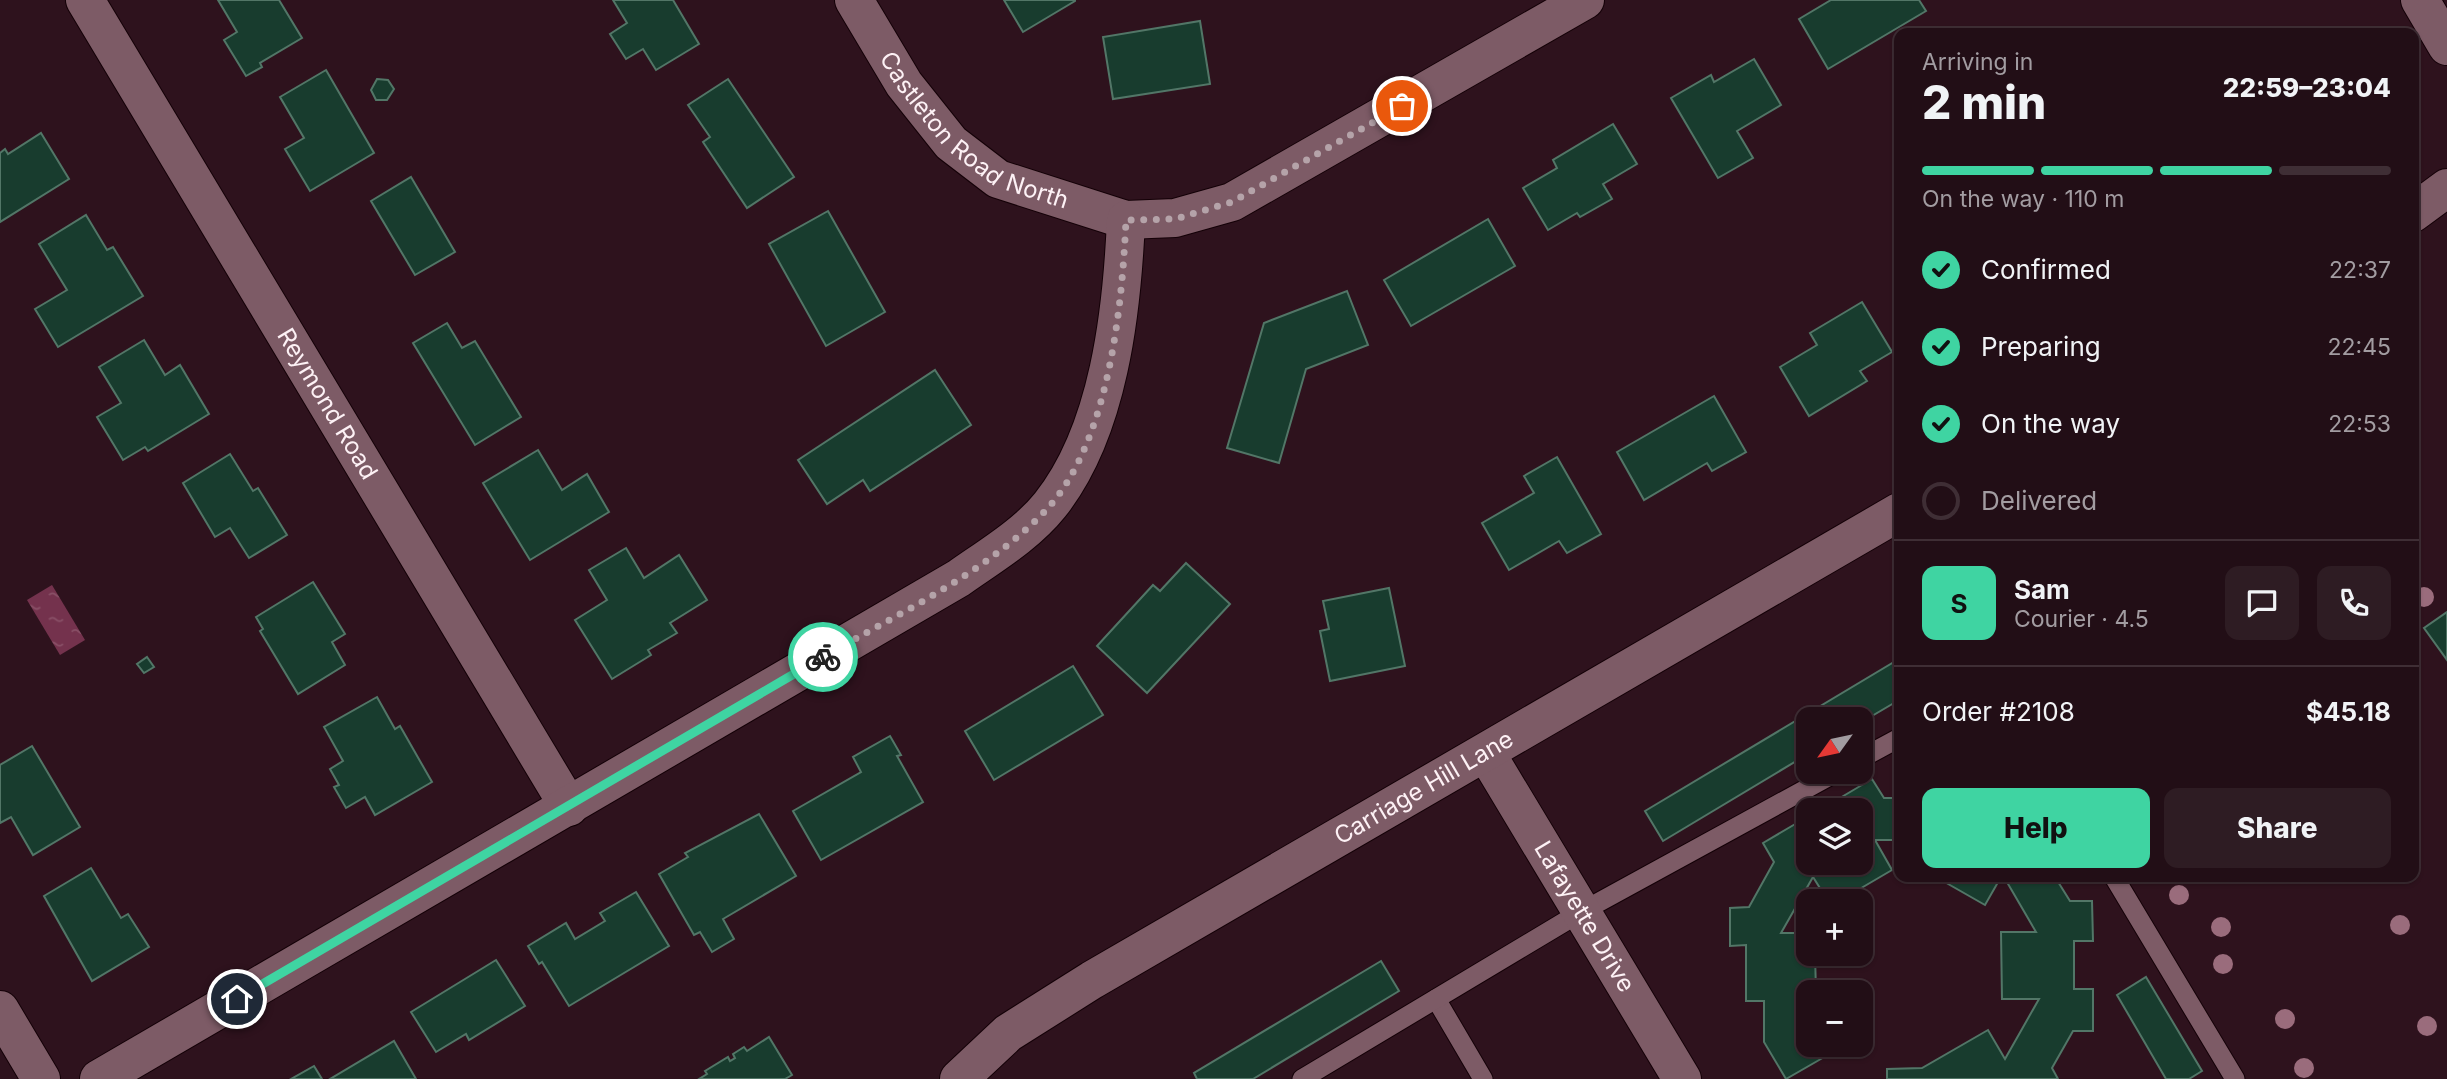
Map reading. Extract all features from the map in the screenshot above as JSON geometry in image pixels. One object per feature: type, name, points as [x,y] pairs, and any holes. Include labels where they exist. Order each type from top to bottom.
[{"type":"street","name":"Reymond Road","points":[[85,0],[569,807]]},
{"type":"street","name":"Castleton Road North","points":[[854,0],[904,84],[951,144],[998,179],[1126,220],[1175,219],[1232,202],[1585,0]]},
{"type":"street","points":[[2420,0],[2447,46]]},
{"type":"street","points":[[2419,208],[2447,188]]},
{"type":"street","points":[[100,1079],[959,578],[1020,535],[1049,506],[1076,466],[1103,390],[1124,268],[1126,220]]},
{"type":"street","name":"Carriage Hill Lane","points":[[959,1079],[1008,1033],[1092,980],[1894,515]]},
{"type":"street","name":"Lafayette Drive","points":[[1486,753],[1677,1077]]},
{"type":"street","points":[[0,1010],[41,1079]]},
{"type":"lane","points":[[1873,752],[1894,741]]},
{"type":"lane","points":[[1302,1079],[1581,912],[1815,784]]},
{"type":"lane","points":[[2117,882],[2235,1079]]},
{"type":"lane","points":[[1436,999],[1483,1079]]},
{"type":"water","points":[[52,585],[85,640],[60,655],[27,600]]},
{"type":"building","points":[[218,0],[279,0],[302,38],[260,63],[262,67],[246,76],[224,40],[237,32]]},
{"type":"building","points":[[613,0],[673,0],[699,44],[656,70],[643,49],[626,59],[610,34],[627,23]]},
{"type":"building","points":[[1004,0],[1075,0],[1075,1],[1023,32]]},
{"type":"building","points":[[1831,0],[1919,0],[1926,11],[1828,69],[1799,19]]},
{"type":"building","points":[[1200,21],[1210,84],[1113,99],[1103,37]]},
{"type":"building","points":[[1754,59],[1781,105],[1737,131],[1753,158],[1718,178],[1671,98],[1711,75],[1714,82]]},
{"type":"building","points":[[326,70],[374,153],[310,191],[285,149],[304,138],[280,97]]},
{"type":"building","points":[[377,79],[388,80],[394,89],[387,100],[376,100],[371,90]]},
{"type":"building","points":[[728,79],[794,177],[747,208],[703,142],[710,137],[688,105]]},
{"type":"building","points":[[1613,124],[1637,164],[1603,184],[1612,199],[1580,217],[1577,213],[1548,230],[1523,188],[1557,168],[1553,160]]},
{"type":"building","points":[[41,133],[69,179],[0,222],[0,153],[5,149],[8,154]]},
{"type":"building","points":[[411,177],[455,252],[415,275],[371,201]]},
{"type":"building","points":[[828,211],[885,312],[826,346],[769,244]]},
{"type":"building","points":[[86,215],[107,250],[113,247],[143,296],[58,347],[35,309],[67,290],[39,244]]},
{"type":"building","points":[[1488,219],[1515,266],[1411,326],[1384,280]]},
{"type":"building","points":[[1347,291],[1368,345],[1306,369],[1279,463],[1227,448],[1264,323]]},
{"type":"building","points":[[1862,302],[1892,352],[1860,371],[1867,381],[1809,416],[1780,367],[1817,345],[1810,333]]},
{"type":"building","points":[[447,323],[462,348],[475,341],[521,417],[475,445],[413,343]]},
{"type":"building","points":[[144,340],[165,375],[180,365],[209,414],[148,451],[145,447],[123,460],[97,417],[121,403],[99,367]]},
{"type":"building","points":[[935,370],[971,425],[870,491],[863,480],[827,504],[798,460]]},
{"type":"building","points":[[1714,396],[1746,452],[1712,471],[1707,463],[1644,500],[1617,452]]},
{"type":"building","points":[[538,450],[562,490],[587,474],[609,512],[530,560],[483,483]]},
{"type":"building","points":[[230,454],[253,491],[258,488],[287,535],[249,558],[230,528],[215,537],[183,483]]},
{"type":"building","points":[[1557,457],[1601,534],[1567,553],[1559,541],[1509,570],[1482,523],[1534,493],[1524,476]]},
{"type":"building","points":[[626,548],[644,578],[679,555],[707,600],[670,623],[677,633],[648,650],[651,655],[612,679],[575,620],[607,600],[589,570]]},
{"type":"building","points":[[1186,563],[1230,604],[1147,693],[1097,646],[1153,585],[1160,591]]},
{"type":"building","points":[[313,582],[345,634],[332,642],[345,665],[298,694],[260,631],[263,629],[256,617]]},
{"type":"building","points":[[1389,588],[1405,666],[1330,681],[1320,631],[1329,629],[1323,601]]},
{"type":"building","points":[[2447,612],[2447,660],[2424,628]]},
{"type":"building","points":[[147,657],[154,667],[144,673],[137,664]]},
{"type":"building","points":[[1894,662],[1894,703],[1873,715],[1873,707],[1819,707]]},
{"type":"building","points":[[1073,666],[1103,715],[994,780],[965,731]]},
{"type":"building","points":[[377,697],[395,729],[400,726],[432,782],[375,815],[365,797],[346,808],[334,787],[339,785],[330,769],[343,761],[324,727]]},
{"type":"building","points":[[1796,721],[1796,761],[1663,841],[1645,811]]},
{"type":"building","points":[[890,736],[901,755],[897,756],[923,802],[821,860],[793,811],[861,772],[853,757]]},
{"type":"building","points":[[32,746],[80,827],[33,855],[11,817],[0,823],[0,765]]},
{"type":"building","points":[[1873,781],[1884,798],[1894,798],[1894,840],[1875,840],[1892,870],[1860,889],[1820,889],[1813,877],[1806,889],[1796,889],[1796,907],[1781,933],[1796,933],[1796,966],[1815,966],[1816,980],[1796,980],[1796,1057],[1824,1057],[1786,1079],[1764,1042],[1764,1001],[1746,1001],[1746,945],[1730,946],[1730,908],[1749,907],[1774,862],[1763,843],[1796,824],[1796,875],[1873,875],[1873,798],[1840,798],[1864,784],[1873,784]]},
{"type":"building","points":[[759,814],[796,876],[723,919],[734,939],[712,952],[700,932],[694,935],[659,874],[688,857],[685,853]]},
{"type":"building","points":[[91,868],[121,918],[128,914],[149,947],[92,981],[44,896]]},
{"type":"building","points":[[1945,882],[1998,882],[1985,905]]},
{"type":"building","points":[[2007,882],[2058,882],[2070,901],[2092,901],[2093,941],[2074,941],[2074,989],[2093,989],[2093,1031],[2073,1031],[2052,1068],[2058,1079],[1887,1079],[1887,1069],[1922,1068],[1988,1030],[2005,1059],[2039,999],[2002,999],[2001,932],[2036,932]]},
{"type":"building","points":[[636,892],[669,946],[569,1006],[542,962],[539,964],[528,946],[566,923],[575,939],[605,921],[600,913]]},
{"type":"building","points":[[496,960],[525,1006],[469,1040],[466,1034],[436,1052],[411,1012]]},
{"type":"building","points":[[1381,961],[1399,991],[1253,1079],[1197,1079],[1194,1073]]},
{"type":"building","points":[[2146,977],[2202,1071],[2189,1079],[2166,1079],[2117,995]]},
{"type":"building","points":[[769,1037],[792,1075],[785,1079],[699,1079],[707,1074],[705,1071],[728,1057],[730,1061],[735,1058],[733,1054],[744,1047],[747,1051]]},
{"type":"building","points":[[394,1041],[416,1079],[330,1079]]},
{"type":"building","points":[[314,1066],[322,1079],[291,1079]]},
{"type":"way so far","points":[[823,657],[959,578],[1020,535],[1049,506],[1076,466],[1093,424],[1106,379],[1124,268],[1126,220],[1175,219],[1232,202],[1402,106]]},
{"type":"route","points":[[237,999],[823,657]]}]
